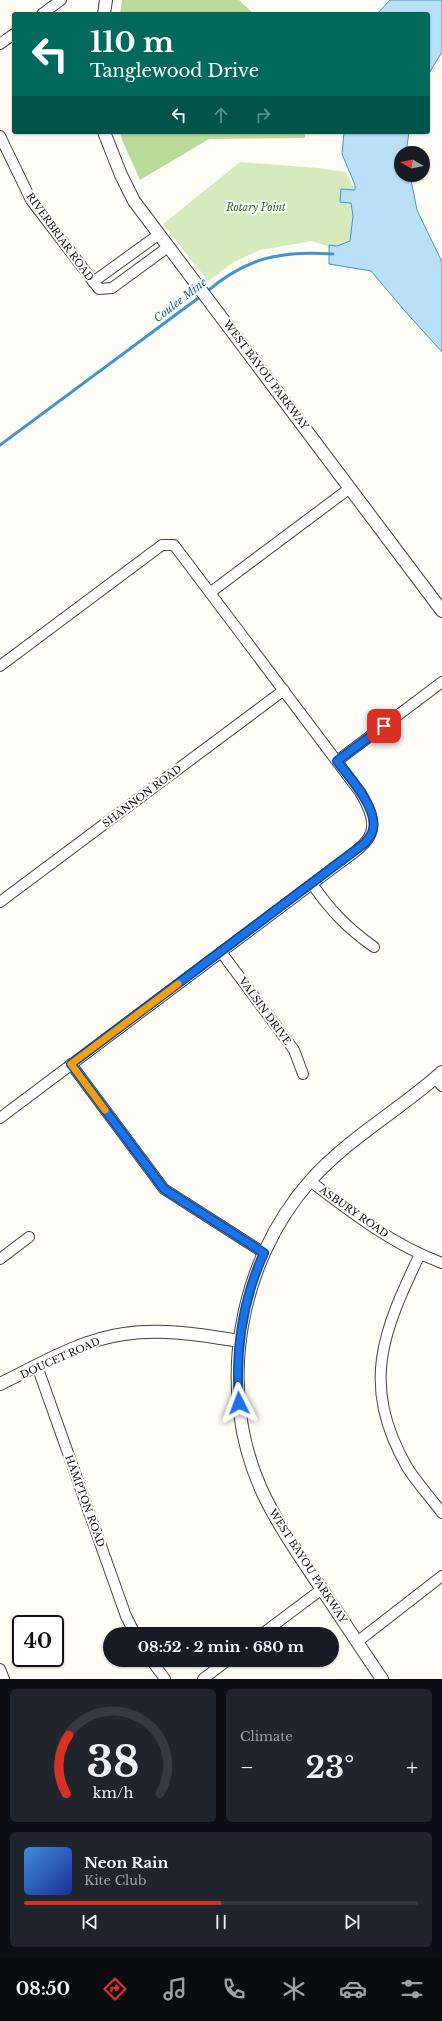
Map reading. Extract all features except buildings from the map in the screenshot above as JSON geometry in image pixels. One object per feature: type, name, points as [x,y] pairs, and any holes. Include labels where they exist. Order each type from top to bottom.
[{"type":"street","points":[[45,12],[61,0]]},
{"type":"street","points":[[104,12],[106,0]]},
{"type":"street","points":[[0,44],[12,35]]},
{"type":"street","name":"WEST BAYOU PARKWAY","points":[[105,134],[126,188],[158,235],[189,273],[442,611]]},
{"type":"street","name":"RIVERBRIAR ROAD","points":[[0,136],[31,200],[96,287],[104,290],[112,288],[168,247]]},
{"type":"street","points":[[93,282],[158,235]]},
{"type":"street","points":[[211,592],[350,488]]},
{"type":"street","points":[[0,666],[162,545],[171,544],[178,549],[211,592],[337,761],[365,800],[373,819],[373,829],[370,836],[361,847],[0,1118]]},
{"type":"street","points":[[337,761],[442,682]]},
{"type":"street","name":"SHANNON ROAD","points":[[0,902],[284,690]]},
{"type":"street","points":[[312,884],[324,902],[350,930],[374,947]]},
{"type":"street","name":"VALSIN DRIVE","points":[[221,952],[294,1050],[303,1074]]},
{"type":"street","points":[[71,1064],[164,1189],[264,1253]]},
{"type":"street","name":"WEST BAYOU PARKWAY","points":[[382,1679],[271,1510],[251,1461],[240,1414],[238,1370],[240,1341],[250,1291],[264,1253],[287,1212],[310,1181],[338,1153],[440,1079]]},
{"type":"street","name":"ASBURY ROAD","points":[[310,1181],[370,1226],[420,1254],[442,1263]]},
{"type":"street","points":[[0,1259],[30,1237]]},
{"type":"street","points":[[420,1254],[401,1295],[386,1333],[382,1352],[381,1387],[386,1416],[399,1451],[408,1468],[442,1513]]},
{"type":"street","name":"DOUCET ROAD","points":[[0,1384],[77,1348],[98,1340],[124,1334],[157,1332],[240,1341]]},
{"type":"street","name":"HAMPTON ROAD","points":[[37,1366],[126,1616],[132,1627]]},
{"type":"street","points":[[357,1642],[442,1576]]},
{"type":"street","points":[[271,1627],[322,1589]]},
{"type":"street","points":[[156,1667],[165,1679]]},
{"type":"street","points":[[203,1679],[219,1667]]},
{"type":"street","points":[[0,1669],[4,1679]]},
{"type":"green space","points":[[122,0],[239,0],[252,12],[120,12]]},
{"type":"green space","points":[[120,134],[305,134],[305,138],[209,139],[140,180]]},
{"type":"green space","name":"Rotary Point","points":[[240,162],[318,168],[346,172],[353,186],[353,244],[338,250],[312,241],[260,250],[234,262],[208,281],[163,224]]},
{"type":"water","points":[[390,0],[442,0],[442,52],[430,72],[430,12],[379,12]]},
{"type":"water","points":[[344,134],[409,134],[407,146],[394,146],[394,182],[411,182],[417,210],[442,262],[442,352],[371,271],[329,264],[329,245],[337,246],[350,241],[353,216],[351,203],[340,202],[341,189],[355,190],[355,185],[342,154]]},
{"type":"waterway","name":"Coulee Mine","points":[[205,293],[220,281],[235,272],[264,259],[296,253],[333,254]]},
{"type":"waterway","name":"Coulee Mine","points":[[0,445],[201,296]]},
{"type":"slow traffic","points":[[105,1110],[71,1064],[178,984]]},
{"type":"route","points":[[239,1403],[238,1363],[244,1313],[250,1291],[264,1253],[164,1189],[156,1181],[71,1064],[332,870],[365,843],[373,829],[374,824],[372,813],[360,792],[337,761],[384,726]]}]
